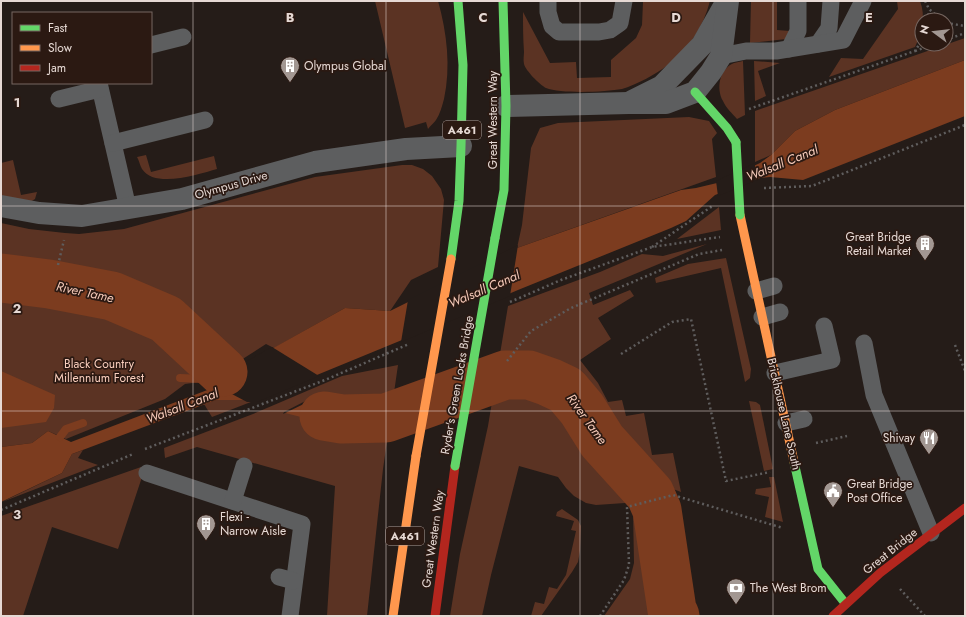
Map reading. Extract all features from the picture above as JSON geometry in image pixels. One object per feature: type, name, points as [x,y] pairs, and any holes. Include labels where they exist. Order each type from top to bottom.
[{"type":"main road","name":"A461","points":[[393,616],[416,456],[451,259],[459,201],[463,65],[458,1]]},
{"type":"main road","name":"Great Western Way","points":[[496,238],[504,190],[506,106],[503,1]]},
{"type":"main road","name":"Brickhouse Lane South","points":[[695,92],[736,142],[740,216],[818,569],[845,603]]},
{"type":"main road","name":"Ryder's Green Locks Bridge","points":[[455,466],[496,238]]},
{"type":"main road","name":"Great Western Way","points":[[435,616],[455,466]]},
{"type":"main road","name":"Great Bridge","points":[[833,616],[845,603],[886,567],[965,508]]},
{"type":"street","points":[[506,106],[629,102],[666,103],[695,92],[711,72],[721,56],[728,1]]},
{"type":"street","points":[[629,102],[662,86],[702,45],[728,1]]},
{"type":"street","name":"Olympus Drive","points":[[1,206],[39,213],[82,216],[182,199],[315,162],[406,149],[461,146]]},
{"type":"lane","points":[[548,1],[548,12],[552,26],[560,32],[599,32],[610,30],[620,23],[624,1]]},
{"type":"lane","points":[[789,49],[798,31],[798,1]]},
{"type":"lane","points":[[818,44],[829,28],[830,1]]},
{"type":"lane","points":[[721,56],[746,51],[776,51],[843,40],[863,1]]},
{"type":"lane","points":[[152,45],[183,37]]},
{"type":"lane","points":[[59,99],[99,86],[128,208]]},
{"type":"lane","points":[[113,143],[205,120]]},
{"type":"lane","points":[[756,291],[774,286]]},
{"type":"lane","points":[[762,317],[780,312]]},
{"type":"lane","points":[[774,373],[832,360],[824,326]]},
{"type":"lane","points":[[864,343],[874,395],[931,533]]},
{"type":"lane","points":[[786,423],[804,419]]},
{"type":"lane","points":[[233,501],[244,466]]},
{"type":"lane","points":[[147,473],[302,524],[287,579],[290,616]]},
{"type":"path","points":[[925,1],[929,9],[933,12]]},
{"type":"path","points":[[954,24],[965,26]]},
{"type":"path","points":[[954,37],[965,33]]},
{"type":"path","points":[[749,109],[914,51]]},
{"type":"path","points":[[760,189],[766,187],[812,186],[965,125]]},
{"type":"path","points":[[720,202],[652,247],[722,237],[746,242]]},
{"type":"path","points":[[58,265],[65,233]]},
{"type":"path","points":[[507,361],[531,331],[571,308],[699,254],[746,242]]},
{"type":"path","points":[[621,354],[672,322],[691,319],[726,481],[771,472]]},
{"type":"path","points":[[955,345],[965,371]]},
{"type":"path","points":[[141,451],[254,406],[325,380]]},
{"type":"path","points":[[812,444],[847,436]]},
{"type":"path","points":[[1,510],[134,454]]},
{"type":"path","points":[[600,616],[624,580],[629,565],[627,507],[673,495],[789,530]]},
{"type":"path","points":[[899,588],[925,616]]},
{"type":"green space","points":[[375,1],[438,1],[446,38],[448,62],[447,75],[441,110],[436,120],[428,129],[426,122],[405,128]]},
{"type":"green space","points":[[710,1],[699,29],[689,44],[668,65],[646,79],[628,87],[615,90],[595,92],[562,91],[546,88],[533,77],[525,67],[523,12],[550,63],[576,62],[577,78],[611,77],[611,60],[636,38],[642,25],[643,2]]},
{"type":"green space","points":[[751,1],[779,1],[777,2],[777,30],[790,31],[786,39],[750,43]]},
{"type":"green space","points":[[897,1],[920,1],[923,12],[914,12],[914,47],[829,77],[841,58],[863,59],[898,9]]},
{"type":"green space","points":[[965,38],[965,60],[835,110],[795,131],[771,155],[755,162],[755,111],[925,52],[954,52],[954,42]]},
{"type":"green space","points":[[743,61],[745,115],[737,119],[724,104],[719,85],[722,74],[729,66]]},
{"type":"green space","points":[[754,61],[780,63],[758,71],[766,96],[755,101]]},
{"type":"green space","points":[[689,117],[709,121],[717,133],[712,139],[716,177],[517,248],[522,225],[531,148],[540,128],[558,123]]},
{"type":"green space","points":[[146,155],[151,172],[214,156],[217,169],[178,178],[157,178],[148,175],[141,168],[137,157]]},
{"type":"green space","points":[[13,160],[21,195],[37,192],[35,199],[30,202],[1,198],[1,163]]},
{"type":"green space","name":"Black Country Millennium Forest","points":[[402,165],[412,165],[423,169],[432,176],[441,189],[444,200],[438,267],[411,280],[390,311],[345,308],[274,348],[266,344],[208,381],[185,384],[165,399],[66,439],[48,431],[32,443],[1,447],[1,223],[29,229],[79,234],[124,229],[315,177]]},
{"type":"green space","points":[[719,207],[721,230],[677,239]]},
{"type":"green space","points":[[707,244],[589,293],[593,305],[630,290],[634,296],[598,318],[611,339],[580,360],[598,383],[608,402],[622,400],[626,416],[644,413],[652,455],[673,453],[681,492],[673,489],[625,503],[596,505],[586,503],[574,496],[558,477],[519,466],[482,616],[450,616],[460,554],[488,426],[508,306],[600,272],[642,254],[663,256]]},
{"type":"green space","points":[[726,258],[751,369],[750,378],[745,382],[721,268],[656,283],[655,278],[688,264]]},
{"type":"green space","points":[[398,365],[383,469],[367,616],[327,616],[335,486],[197,447],[165,458],[164,448],[253,414],[342,376]]},
{"type":"green space","points":[[216,400],[256,400],[212,417],[204,404]]},
{"type":"green space","points":[[749,401],[756,402],[760,405],[773,469],[764,471]]},
{"type":"green space","points":[[83,450],[78,458],[98,465],[2,502],[62,473],[72,454]]},
{"type":"green space","points":[[141,467],[141,480],[118,549],[52,527],[23,616],[1,616],[1,516]]},
{"type":"green space","points":[[769,477],[774,477],[783,522],[765,517],[769,497],[755,494],[756,489],[771,487]]},
{"type":"green space","points":[[672,501],[678,503],[670,529],[680,592],[694,616],[604,616],[630,579],[634,563],[633,511]]},
{"type":"green space","points":[[562,509],[578,520],[581,526],[578,562],[541,616],[531,616],[535,602],[544,604],[549,587],[557,589],[566,575],[576,531],[571,530],[574,521],[556,516],[557,512]]},
{"type":"water","name":"Walsall Canal","points":[[965,60],[965,116],[803,180],[770,177],[760,178],[715,195],[686,221],[671,228],[518,290],[256,400],[216,400],[72,454],[62,473],[1,502],[1,447],[32,443],[48,431],[71,442],[210,389],[216,380],[345,308],[390,311],[517,248],[681,190],[717,183],[760,163],[771,155],[795,131],[835,110]]},
{"type":"water","points":[[1,371],[55,395],[54,408],[46,422],[1,428]]},
{"type":"water","points":[[320,396],[344,414],[392,410],[390,420],[341,424],[317,421],[285,413]]},
{"type":"pier","points":[[755,163],[755,181],[718,196],[716,181]]},
{"type":"pier","points":[[518,245],[510,296],[401,342],[408,300]]},
{"type":"pier","points":[[272,347],[319,376],[257,402],[247,402],[211,383],[215,379]]},
{"type":"pier","points":[[319,394],[322,395],[283,414],[284,412]]},
{"type":"waterway","name":"River Tame","points":[[1,278],[49,284],[112,296],[166,319],[223,372]]},
{"type":"waterway","name":"River Tame","points":[[324,416],[342,419],[386,418],[505,375],[529,375],[566,390],[582,409],[602,441],[650,494],[657,510],[672,610],[675,616]]},
{"type":"waterway","name":"Walsall Canal","points":[[180,378],[203,379],[212,386]]},
{"type":"waterway","points":[[60,437],[66,429],[83,423]]},
{"type":"traffic: fast","points":[[451,259],[459,201],[461,146],[463,65],[458,1]]},
{"type":"traffic: fast","points":[[495,238],[504,190],[506,106],[503,1]]},
{"type":"traffic: fast","points":[[695,92],[727,128],[736,142]]},
{"type":"traffic: fast","points":[[736,142],[740,215]]},
{"type":"traffic: fast","points":[[455,466],[495,238]]},
{"type":"traffic: fast","points":[[794,462],[818,569],[845,603]]},
{"type":"traffic: slow","points":[[740,215],[794,462]]},
{"type":"traffic: slow","points":[[416,456],[451,259]]},
{"type":"traffic: slow","points":[[393,616],[416,456]]},
{"type":"traffic: jam","points":[[435,616],[455,466]]},
{"type":"traffic: jam","points":[[833,616],[880,573],[965,508]]},
{"type":"place","name":"Olympus Global","points":[[290,83]]},
{"type":"place","name":"Great Bridge Retail Market","points":[[925,261]]},
{"type":"place","name":"Shivay","points":[[929,455]]},
{"type":"place","name":"Great Bridge Post Office","points":[[833,508]]},
{"type":"place","name":"Flexi - Narrow Aisle","points":[[206,541]]},
{"type":"place","name":"The West Brom","points":[[736,605]]}]
